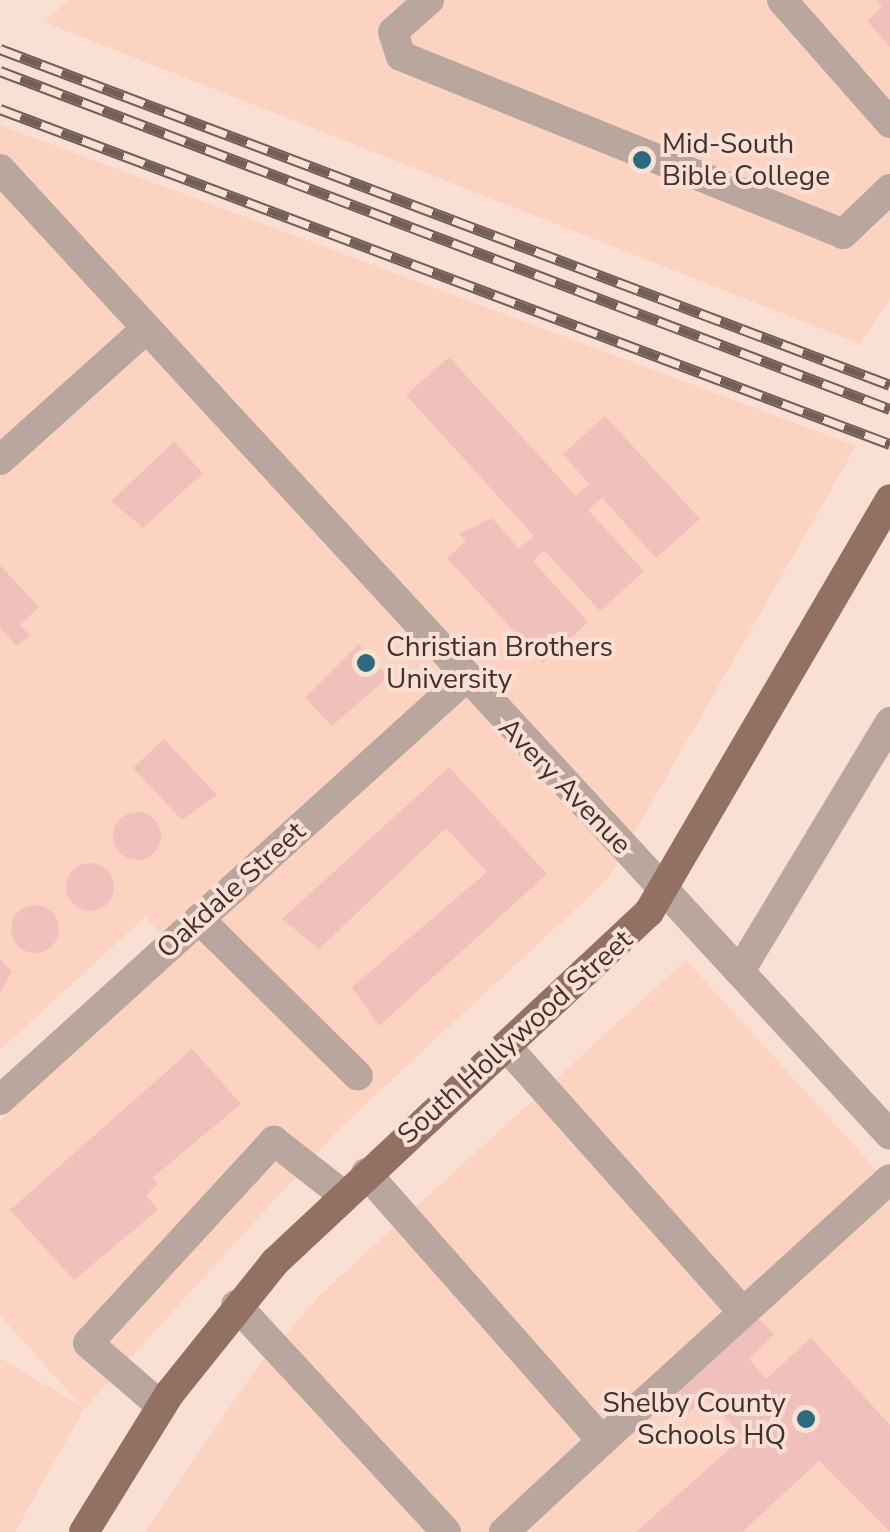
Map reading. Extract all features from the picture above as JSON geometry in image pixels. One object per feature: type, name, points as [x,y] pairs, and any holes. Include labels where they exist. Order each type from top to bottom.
[{"type":"main road","name":"South Hollywood Street","points":[[84,1532],[161,1406],[236,1306],[343,1195],[506,1046],[666,889],[890,500]]},
{"type":"street","points":[[429,0],[393,32],[400,56],[843,234],[890,189]]},
{"type":"street","points":[[782,0],[890,123]]},
{"type":"street","name":"Avery Avenue","points":[[0,169],[462,680],[666,889],[890,1135]]},
{"type":"street","points":[[0,460],[144,331]]},
{"type":"street","name":"Oakdale Street","points":[[0,1100],[462,680]]},
{"type":"street","points":[[740,971],[890,722]]},
{"type":"street","points":[[199,919],[358,1076]]},
{"type":"street","points":[[506,1046],[743,1312]]},
{"type":"street","points":[[161,1406],[88,1343],[274,1142],[343,1195]]},
{"type":"street","points":[[366,1173],[602,1441]]},
{"type":"street","points":[[504,1532],[890,1178]]},
{"type":"street","points":[[236,1306],[446,1532]]},
{"type":"shaded area","name":"Mid-South Bible College","points":[[69,0],[890,0],[890,299],[860,344],[44,22]]},
{"type":"shaded area","name":"Christian Brothers University","points":[[0,125],[856,446],[608,879],[341,1127],[84,1409],[15,1532],[0,1532],[0,1358],[81,1406],[0,1315],[0,1121],[181,955],[145,917],[0,1050]]},
{"type":"shaded area","points":[[686,960],[890,1185],[890,1532],[145,1532],[255,1370],[321,1294]]},
{"type":"building","points":[[876,0],[890,0],[890,47],[867,21],[882,7]]},
{"type":"building","points":[[449,357],[576,496],[589,484],[563,454],[605,416],[700,519],[656,558],[602,498],[588,510],[644,571],[600,611],[544,550],[533,561],[588,622],[543,663],[447,558],[466,541],[459,534],[492,518],[519,549],[534,536],[406,395]]},
{"type":"building","points":[[174,442],[203,473],[143,528],[111,501]]},
{"type":"building","points":[[0,565],[39,607],[20,625],[30,635],[17,646],[0,628]]},
{"type":"building","points":[[359,644],[388,677],[332,726],[305,698]]},
{"type":"building","points":[[164,739],[217,795],[182,820],[133,768]]},
{"type":"building","points":[[449,767],[547,874],[379,1026],[352,987],[487,872],[446,828],[319,949],[282,919]]},
{"type":"building","points":[[137,812],[154,819],[161,836],[154,853],[137,860],[120,853],[113,836],[120,819]]},
{"type":"building","points":[[90,863],[107,870],[114,887],[107,904],[90,911],[73,904],[66,887],[73,870]]},
{"type":"building","points":[[35,905],[52,912],[59,929],[52,946],[35,953],[18,946],[11,929],[18,912]]},
{"type":"building","points":[[0,959],[12,971],[0,993]]},
{"type":"building","points":[[192,1049],[241,1104],[152,1178],[158,1184],[146,1195],[158,1210],[74,1280],[10,1210]]},
{"type":"building","name":"Shelby County Schools HQ","points":[[751,1311],[774,1334],[749,1359],[766,1379],[811,1338],[890,1425],[890,1532],[819,1461],[742,1532],[636,1532],[743,1437],[706,1397],[688,1413],[664,1390]]},
{"type":"railway","points":[[0,49],[890,385]]},
{"type":"railway","points":[[0,71],[890,409]]},
{"type":"railway","points":[[0,109],[890,444]]},
{"type":"place","name":"Mid-South Bible College","points":[[642,160]]},
{"type":"place","name":"Christian Brothers University","points":[[366,663]]},
{"type":"place","name":"Shelby County Schools HQ","points":[[806,1419]]}]
